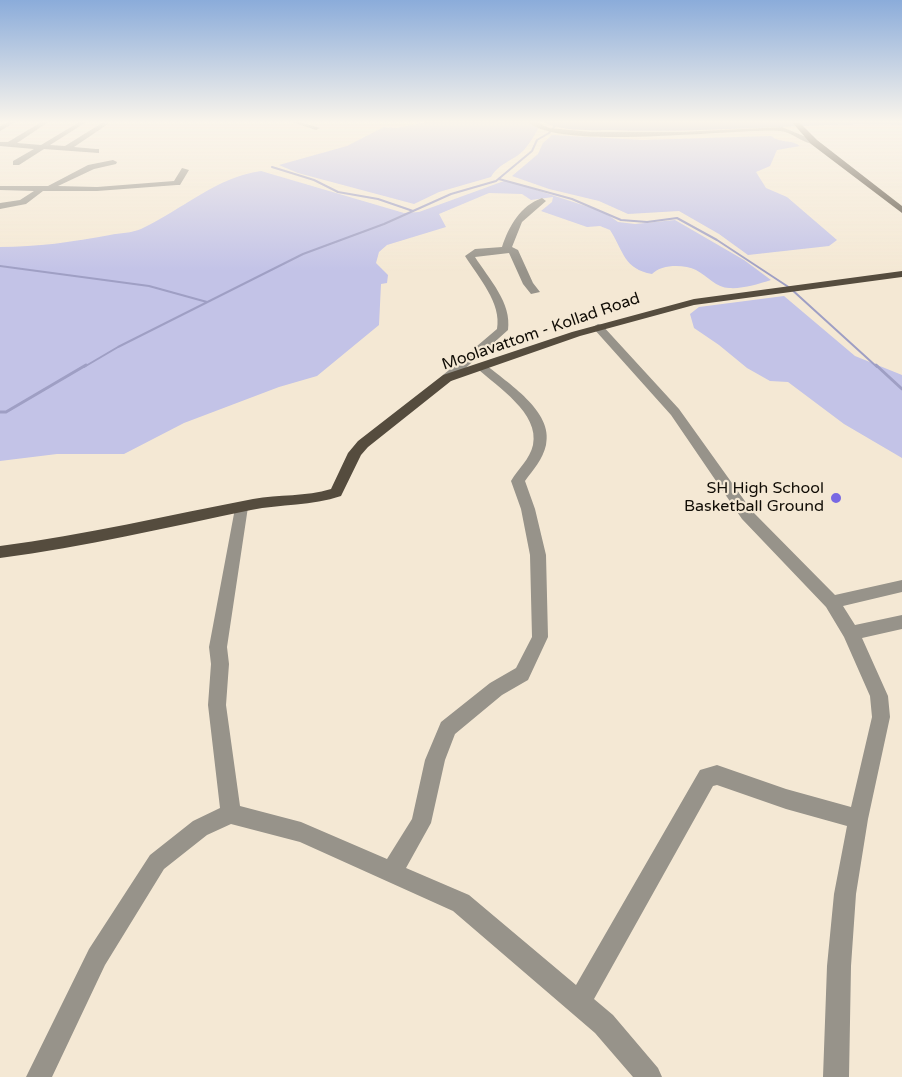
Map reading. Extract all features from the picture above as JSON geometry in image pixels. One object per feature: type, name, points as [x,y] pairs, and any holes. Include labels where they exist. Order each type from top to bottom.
[{"type":"main road","points":[[852,171],[902,210]]},
{"type":"main road","name":"Moolavattom - Kollad Road","points":[[0,552],[41,547],[258,503],[325,497],[336,492],[355,453],[363,444],[447,378],[598,327],[694,302],[902,274]]},
{"type":"street","points":[[0,206],[10,207],[36,195],[45,187],[81,171]]},
{"type":"street","points":[[0,188],[97,189],[165,185],[177,183],[184,171]]},
{"type":"street","points":[[506,250],[514,225],[526,212],[542,201]]},
{"type":"street","points":[[447,378],[502,330],[504,319],[501,306],[470,256],[475,252],[513,250],[528,284],[535,292]]},
{"type":"street","points":[[598,327],[675,412],[747,515],[832,602],[851,633],[882,706],[845,894],[836,1077]]},
{"type":"street","points":[[391,872],[421,823],[435,760],[448,728],[496,689],[522,674],[540,637],[538,555],[528,508],[518,481],[532,466],[541,448],[540,428],[518,397],[481,366]]},
{"type":"street","points":[[231,814],[217,705],[220,664],[218,648],[241,507]]},
{"type":"street","points":[[832,602],[902,586]]},
{"type":"street","points":[[851,633],[902,622]]},
{"type":"street","points":[[579,1002],[707,777],[717,775],[786,799],[858,819]]},
{"type":"street","points":[[39,1077],[97,957],[157,862],[200,828],[231,814],[301,832],[461,903],[604,1024],[649,1077]]},
{"type":"shaded area","points":[[262,171],[404,213],[419,212],[504,181],[515,183],[604,212],[618,222],[635,224],[675,220],[744,260],[771,280],[745,287],[729,288],[720,286],[696,270],[685,267],[661,268],[652,274],[643,272],[630,264],[610,230],[600,226],[587,227],[541,211],[552,202],[553,197],[531,200],[522,194],[489,193],[439,214],[446,227],[387,245],[379,252],[376,263],[388,275],[387,283],[381,284],[379,325],[317,376],[279,387],[184,423],[124,454],[57,454],[0,461],[0,247],[55,244],[137,230],[214,187],[245,174]]},
{"type":"shaded area","points":[[294,171],[495,171],[491,177],[439,192],[414,204]]},
{"type":"shaded area","points":[[518,171],[758,171],[756,172],[766,188],[787,197],[837,240],[829,246],[748,255],[719,234],[679,211],[628,214],[599,201],[549,189],[512,176]]},
{"type":"shaded area","points":[[784,296],[855,356],[902,375],[902,458],[844,424],[788,382],[770,381],[747,368],[694,328],[690,314],[699,307]]},
{"type":"waterway","points":[[286,171],[314,180],[338,192],[378,199],[413,211]]},
{"type":"waterway","points":[[84,367],[118,347],[303,254],[384,224],[451,194],[496,181],[508,171]]},
{"type":"waterway","points":[[499,179],[572,199],[621,220],[647,222],[677,218],[717,240],[790,288],[877,367]]},
{"type":"waterway","points":[[0,266],[149,286],[207,302]]},
{"type":"waterway","points":[[0,412],[6,412],[86,365]]},
{"type":"waterway","points":[[876,365],[902,389]]},
{"type":"place","name":"SH High School Basketball Ground","points":[[836,498]]}]
